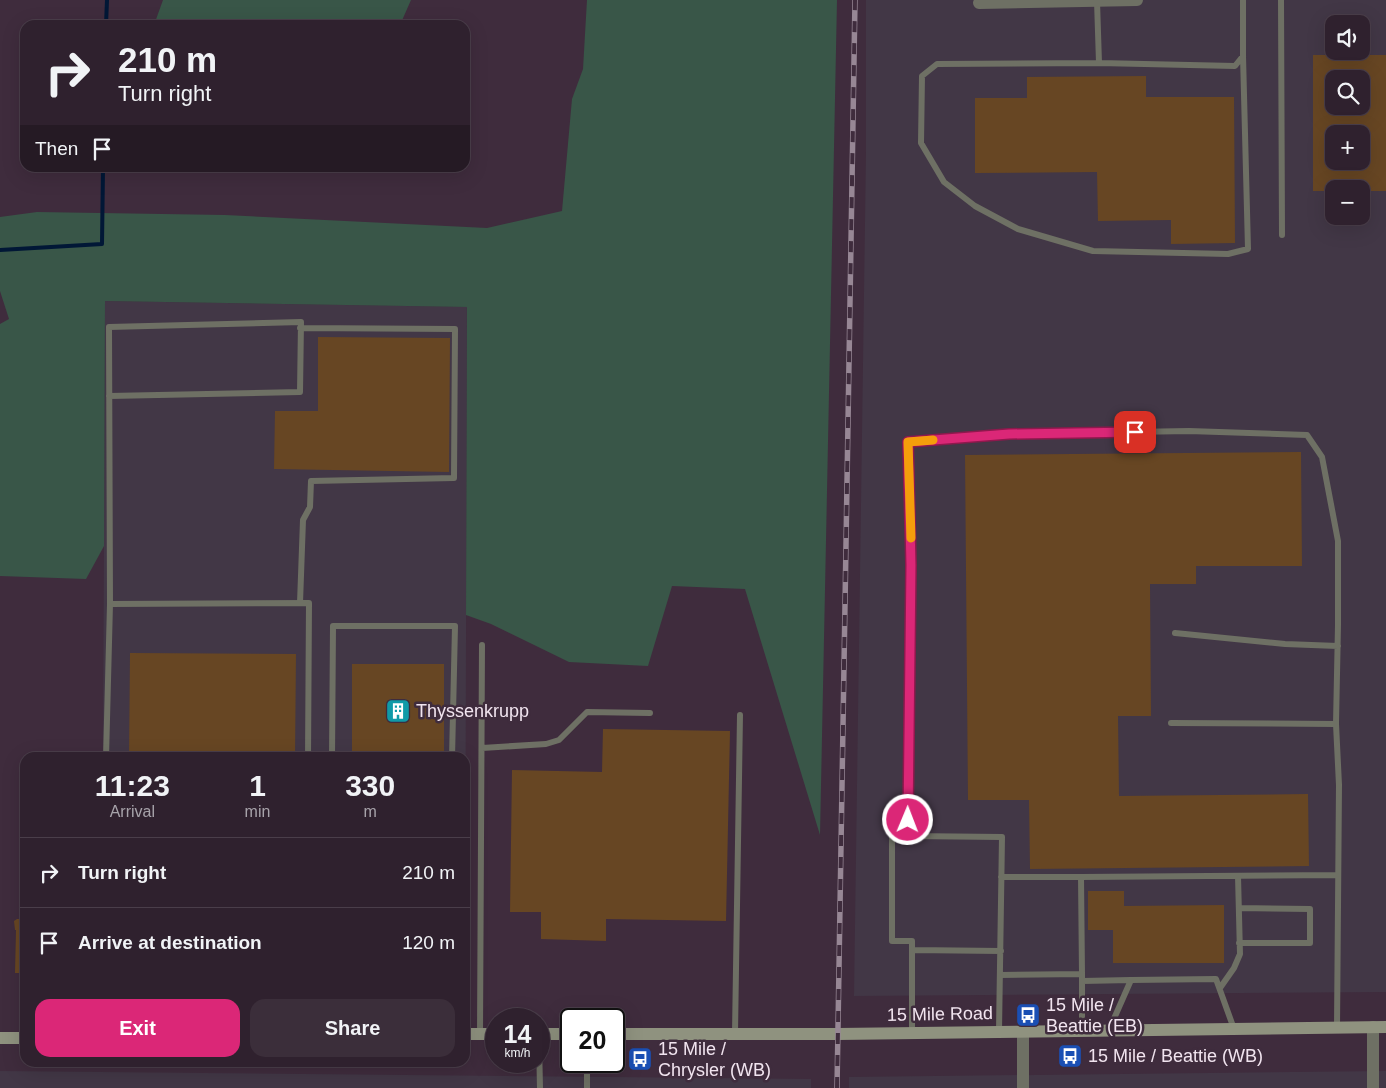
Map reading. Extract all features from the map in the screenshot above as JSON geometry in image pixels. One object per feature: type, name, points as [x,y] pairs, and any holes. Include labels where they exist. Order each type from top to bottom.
[{"type":"main road","name":"15 Mile Road","points":[[625,1034],[838,1034],[1023,1030],[1380,1027]]},
{"type":"main road","points":[[470,1034],[485,1034]]},
{"type":"main road","points":[[0,1038],[20,1038]]},
{"type":"street","points":[[979,2],[1138,0]]},
{"type":"street","points":[[1373,1088],[1380,1027]]},
{"type":"street","points":[[1023,1030],[1023,1088]]},
{"type":"lane","points":[[1243,0],[1248,249],[1228,254],[1093,251],[1018,229],[975,206],[944,182],[921,143],[922,76],[937,64],[1099,63],[1235,66],[1243,56]]},
{"type":"lane","points":[[1281,0],[1282,235]]},
{"type":"lane","points":[[1098,1],[1099,63]]},
{"type":"lane","points":[[106,752],[110,604],[109,396],[109,327],[301,322],[300,392],[109,396]]},
{"type":"lane","points":[[300,328],[455,329],[454,478],[311,481],[310,507],[302,520],[300,604]]},
{"type":"lane","points":[[908,836],[911,565],[908,442],[1009,434],[1189,431],[1308,435],[1322,457],[1338,541],[1336,724],[1339,785],[1337,1027]]},
{"type":"lane","points":[[110,604],[310,603],[308,752]]},
{"type":"lane","points":[[332,752],[333,626],[455,626],[452,752]]},
{"type":"lane","points":[[1175,633],[1285,644],[1338,646]]},
{"type":"lane","points":[[480,1034],[482,645]]},
{"type":"lane","points":[[482,748],[546,744],[559,740],[587,712],[650,713]]},
{"type":"lane","points":[[735,1033],[740,714]]},
{"type":"lane","points":[[1171,723],[1336,724]]},
{"type":"lane","points":[[912,1032],[912,941],[892,941],[892,836],[1002,837],[999,1031]]},
{"type":"lane","points":[[1001,876],[1338,875]]},
{"type":"lane","points":[[1220,988],[1234,968],[1240,954],[1238,876]]},
{"type":"lane","points":[[1081,877],[1082,1030]]},
{"type":"lane","points":[[1239,908],[1310,909],[1310,943],[1239,942]]},
{"type":"lane","points":[[912,950],[1000,951]]},
{"type":"lane","points":[[1000,975],[1082,974]]},
{"type":"lane","points":[[1082,981],[1216,979],[1234,1029]]},
{"type":"lane","points":[[1110,1030],[1131,980]]},
{"type":"lane","points":[[540,1073],[540,1088]]},
{"type":"lane","points":[[587,1073],[587,1088]]},
{"type":"shaded area","points":[[866,0],[1386,0],[1386,992],[854,996],[866,152]]},
{"type":"shaded area","points":[[105,301],[467,307],[466,752],[103,752]]},
{"type":"shaded area","points":[[0,1071],[811,1079],[811,1088],[0,1088]]},
{"type":"shaded area","points":[[1386,1071],[1386,1088],[849,1088],[849,1077]]},
{"type":"green space","points":[[163,0],[411,0],[402,20],[156,20]]},
{"type":"green space","points":[[587,0],[837,0],[820,835],[745,589],[672,586],[648,666],[569,662],[491,624],[466,615],[467,307],[105,301],[104,546],[86,579],[0,576],[0,324],[9,319],[0,291],[0,217],[37,212],[225,215],[487,228],[562,211],[572,99],[583,69]]},
{"type":"building","points":[[1313,55],[1325,55],[1325,60],[1370,60],[1370,55],[1386,55],[1386,191],[1370,191],[1370,180],[1325,180],[1325,191],[1313,191]]},
{"type":"building","points":[[1146,76],[1146,97],[1234,97],[1235,243],[1171,244],[1171,220],[1098,221],[1097,172],[975,173],[975,98],[1027,98],[1027,77]]},
{"type":"building","points":[[318,337],[450,338],[449,472],[274,469],[275,411],[318,411]]},
{"type":"building","points":[[1301,452],[1302,566],[1196,566],[1196,584],[1150,584],[1151,716],[1118,716],[1119,796],[1308,794],[1309,866],[1030,869],[1029,800],[968,800],[965,455]]},
{"type":"building","points":[[130,653],[296,654],[295,752],[129,752]]},
{"type":"building","name":"Thyssenkrupp","points":[[352,664],[444,664],[444,752],[352,752]]},
{"type":"building","points":[[603,729],[730,731],[726,921],[606,919],[606,941],[541,939],[541,912],[510,912],[512,770],[602,772]]},
{"type":"building","points":[[1088,891],[1124,891],[1124,906],[1224,905],[1224,963],[1113,963],[1113,930],[1088,930]]},
{"type":"building","points":[[20,919],[20,973],[15,973],[16,930],[14,921]]},
{"type":"waterway","points":[[106,20],[107,0]]},
{"type":"waterway","points":[[0,250],[102,244],[103,172]]},
{"type":"railway","points":[[837,1088],[855,0]]},
{"type":"slow traffic","points":[[911,538],[908,442],[933,440]]},
{"type":"place","name":"Thyssenkrupp","points":[[398,711]]},
{"type":"place","name":"15 Mile / Beattie (EB)","points":[[1028,1015]]},
{"type":"place","name":"15 Mile / Beattie (WB)","points":[[1070,1056]]},
{"type":"place","name":"15 Mile / Chrysler (WB)","points":[[640,1059]]},
{"type":"route","points":[[908,820],[911,565],[908,442],[1009,434],[1135,432]]}]
